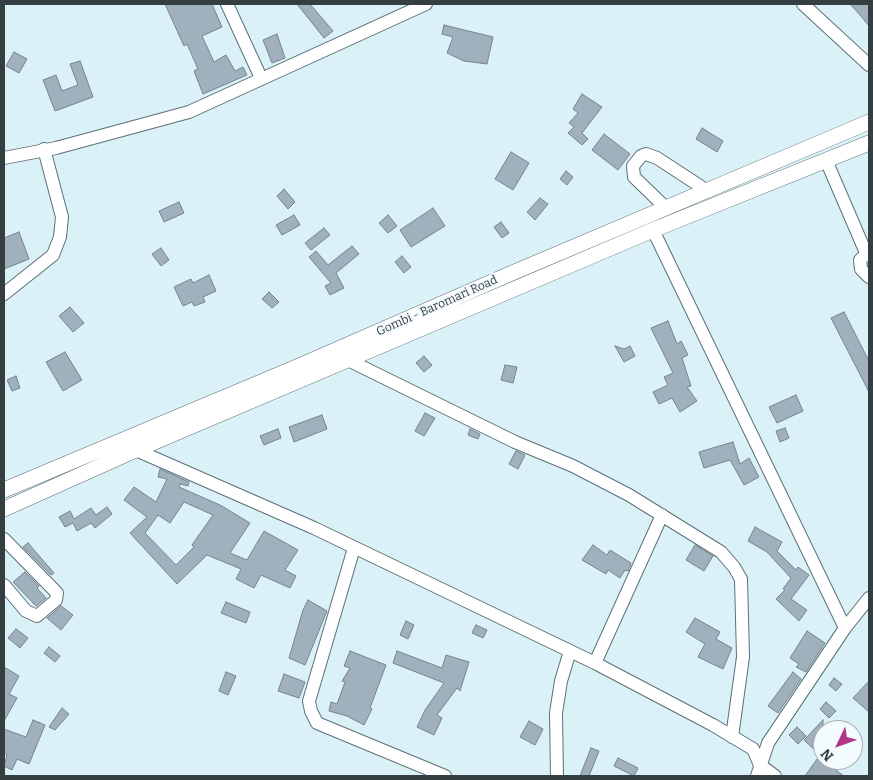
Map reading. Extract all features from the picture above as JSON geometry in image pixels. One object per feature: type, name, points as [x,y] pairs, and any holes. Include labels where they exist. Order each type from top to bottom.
[{"type":"main road","name":"Gombi - Baromari Road","points":[[4,510],[300,373],[665,208],[869,122]]},
{"type":"main road","name":"Gombi - Baromari Road","points":[[4,490],[300,373],[348,360],[653,230],[869,142]]},
{"type":"street","points":[[227,4],[260,78]]},
{"type":"street","points":[[4,158],[190,112],[260,78],[314,57],[426,4]]},
{"type":"street","points":[[803,4],[869,66]]},
{"type":"street","points":[[4,294],[53,255],[60,237],[62,217],[44,149]]},
{"type":"street","points":[[665,208],[634,177],[633,166],[641,156],[646,154],[657,158],[706,190]]},
{"type":"street","points":[[826,160],[868,252],[860,260],[861,269],[869,277]]},
{"type":"street","points":[[653,230],[845,628]]},
{"type":"street","points":[[348,360],[515,442],[573,466],[630,495],[720,552],[734,567],[741,579],[743,656],[732,737]]},
{"type":"street","points":[[136,450],[354,548],[595,663],[753,749],[758,771]]},
{"type":"street","points":[[595,663],[662,515]]},
{"type":"street","points":[[4,539],[57,593],[56,600],[37,616],[26,611],[4,585]]},
{"type":"street","points":[[354,548],[309,701],[311,711],[318,723],[445,776]]},
{"type":"street","points":[[758,771],[768,743],[845,628],[869,598]]},
{"type":"street","points":[[557,776],[556,713],[561,681],[570,651]]},
{"type":"street","points":[[758,771],[775,776]]},
{"type":"building","points":[[165,4],[212,4],[222,27],[202,36],[214,62],[226,55],[235,71],[243,67],[247,75],[203,94],[194,71],[198,69],[187,44],[184,46]]},
{"type":"building","points":[[297,4],[310,4],[333,31],[324,38]]},
{"type":"building","points":[[850,4],[869,4],[869,26],[860,15]]},
{"type":"building","points":[[444,25],[493,37],[487,64],[464,61],[447,53],[453,37],[442,34]]},
{"type":"building","points":[[277,34],[285,58],[272,63],[263,40]]},
{"type":"building","points":[[14,52],[27,59],[19,73],[6,66]]},
{"type":"building","points":[[80,61],[93,97],[55,111],[43,80],[56,75],[62,91],[78,85],[70,64]]},
{"type":"building","points":[[582,94],[602,107],[582,133],[588,139],[582,145],[568,133],[574,127],[569,123],[578,113],[573,109]]},
{"type":"building","points":[[702,128],[723,141],[717,152],[696,139]]},
{"type":"building","points":[[604,134],[630,154],[618,170],[592,150]]},
{"type":"building","points":[[511,152],[529,163],[513,190],[495,179]]},
{"type":"building","points":[[566,171],[573,177],[567,185],[560,179]]},
{"type":"building","points":[[284,189],[295,202],[288,209],[277,196]]},
{"type":"building","points":[[540,198],[548,204],[535,220],[527,212]]},
{"type":"building","points":[[179,202],[184,213],[164,222],[159,211]]},
{"type":"building","points":[[433,208],[445,226],[411,247],[400,230]]},
{"type":"building","points":[[294,215],[300,225],[282,235],[276,225]]},
{"type":"building","points":[[388,215],[397,226],[388,233],[379,223]]},
{"type":"building","points":[[501,222],[509,233],[502,238],[494,227]]},
{"type":"building","points":[[324,228],[330,235],[311,250],[305,243]]},
{"type":"building","points":[[19,232],[29,259],[4,269],[4,238]]},
{"type":"building","points":[[352,246],[359,254],[336,273],[344,288],[330,295],[325,286],[331,283],[309,257],[316,251],[328,265]]},
{"type":"building","points":[[161,248],[169,260],[161,266],[152,254]]},
{"type":"building","points":[[402,256],[411,267],[404,273],[395,262]]},
{"type":"building","points":[[209,275],[216,291],[203,297],[205,302],[194,306],[192,302],[183,306],[174,287],[191,279],[193,283]]},
{"type":"building","points":[[269,292],[279,302],[272,308],[262,299]]},
{"type":"building","points":[[70,307],[84,323],[73,332],[59,316]]},
{"type":"building","points":[[844,312],[869,361],[869,392],[831,318]]},
{"type":"building","points":[[668,321],[677,344],[681,341],[688,355],[682,358],[691,386],[687,387],[697,401],[680,412],[672,398],[659,404],[653,392],[668,385],[664,377],[673,373],[651,328]]},
{"type":"building","points":[[615,346],[624,349],[630,346],[635,356],[624,362]]},
{"type":"building","points":[[65,352],[82,380],[63,391],[46,362]]},
{"type":"building","points":[[424,356],[432,365],[424,372],[416,363]]},
{"type":"building","points":[[505,365],[517,367],[513,383],[501,380]]},
{"type":"building","points":[[16,376],[20,388],[12,391],[7,380]]},
{"type":"building","points":[[796,395],[803,411],[777,423],[769,407]]},
{"type":"building","points":[[425,413],[435,418],[424,436],[415,431]]},
{"type":"building","points":[[322,415],[327,429],[294,442],[289,427]]},
{"type":"building","points":[[785,428],[789,438],[780,442],[776,431]]},
{"type":"building","points":[[278,429],[281,438],[264,445],[260,436]]},
{"type":"building","points":[[470,429],[480,434],[478,439],[468,435]]},
{"type":"building","points":[[733,442],[740,464],[749,458],[759,477],[744,485],[730,460],[704,468],[699,452]]},
{"type":"building","points":[[516,451],[525,455],[518,469],[509,464]]},
{"type":"building","points":[[160,469],[189,482],[188,486],[180,484],[179,487],[220,505],[250,523],[230,553],[247,560],[264,531],[298,550],[285,570],[296,576],[290,588],[261,575],[254,588],[236,579],[241,569],[207,555],[177,584],[130,533],[147,517],[124,500],[134,487],[156,502],[167,479],[158,477]],"holes":[[[184,502],[213,515],[192,545],[194,547],[176,565],[145,533],[158,515],[170,523]]]},
{"type":"building","points":[[107,507],[112,514],[95,528],[91,523],[77,531],[73,523],[65,527],[59,517],[70,511],[74,519],[91,508],[96,515]]},
{"type":"building","points":[[755,527],[782,542],[777,551],[796,570],[798,567],[809,575],[791,599],[807,610],[799,621],[776,599],[785,590],[783,589],[791,578],[767,552],[748,541]]},
{"type":"building","points":[[28,543],[54,573],[51,575],[23,547]]},
{"type":"building","points":[[593,545],[607,555],[610,550],[631,563],[628,571],[625,570],[620,578],[608,570],[606,574],[582,560]]},
{"type":"building","points":[[695,545],[713,556],[704,571],[686,560]]},
{"type":"building","points":[[25,572],[39,586],[37,588],[46,598],[36,606],[13,582]]},
{"type":"building","points":[[308,600],[327,611],[305,665],[289,658],[303,610]]},
{"type":"building","points":[[226,602],[250,612],[246,623],[221,613]]},
{"type":"building","points":[[61,606],[73,615],[61,630],[47,618]]},
{"type":"building","points":[[695,618],[720,632],[716,639],[732,648],[723,669],[698,657],[705,644],[686,632]]},
{"type":"building","points":[[406,621],[414,625],[408,639],[400,635]]},
{"type":"building","points":[[476,625],[487,630],[483,638],[472,633]]},
{"type":"building","points":[[16,629],[28,638],[20,648],[8,638]]},
{"type":"building","points":[[807,631],[825,643],[806,672],[796,667],[799,664],[790,658]]},
{"type":"building","points":[[49,647],[60,656],[55,662],[44,653]]},
{"type":"building","points":[[350,651],[386,665],[370,708],[372,709],[364,725],[347,716],[329,711],[331,702],[337,704],[345,682],[342,681],[350,668],[344,666]]},
{"type":"building","points":[[397,651],[442,668],[446,655],[469,662],[460,691],[457,688],[437,715],[442,718],[434,735],[417,727],[425,710],[444,683],[393,663]]},
{"type":"building","points":[[4,667],[19,676],[9,694],[17,698],[4,721]]},
{"type":"building","points":[[226,672],[236,676],[228,695],[219,691]]},
{"type":"building","points":[[793,672],[801,679],[778,713],[768,706]]},
{"type":"building","points":[[284,674],[305,682],[299,698],[278,691]]},
{"type":"building","points":[[834,678],[842,684],[836,691],[829,685]]},
{"type":"building","points":[[869,681],[869,712],[853,698]]},
{"type":"building","points":[[826,702],[836,711],[829,718],[820,709]]},
{"type":"building","points":[[62,708],[69,714],[55,730],[49,727]]},
{"type":"building","points":[[33,720],[45,725],[29,764],[17,759],[12,770],[4,766],[7,755],[4,753],[4,729],[26,737]]},
{"type":"building","points":[[529,721],[543,729],[535,745],[520,737]]},
{"type":"building","points":[[797,727],[806,736],[798,744],[789,735]]},
{"type":"building","points":[[813,731],[813,748],[804,740]]},
{"type":"building","points":[[591,748],[599,751],[589,776],[580,776]]},
{"type":"building","points":[[618,758],[638,768],[634,776],[614,766]]},
{"type":"building","points":[[813,765],[813,770],[836,770],[844,776],[805,776]]}]
